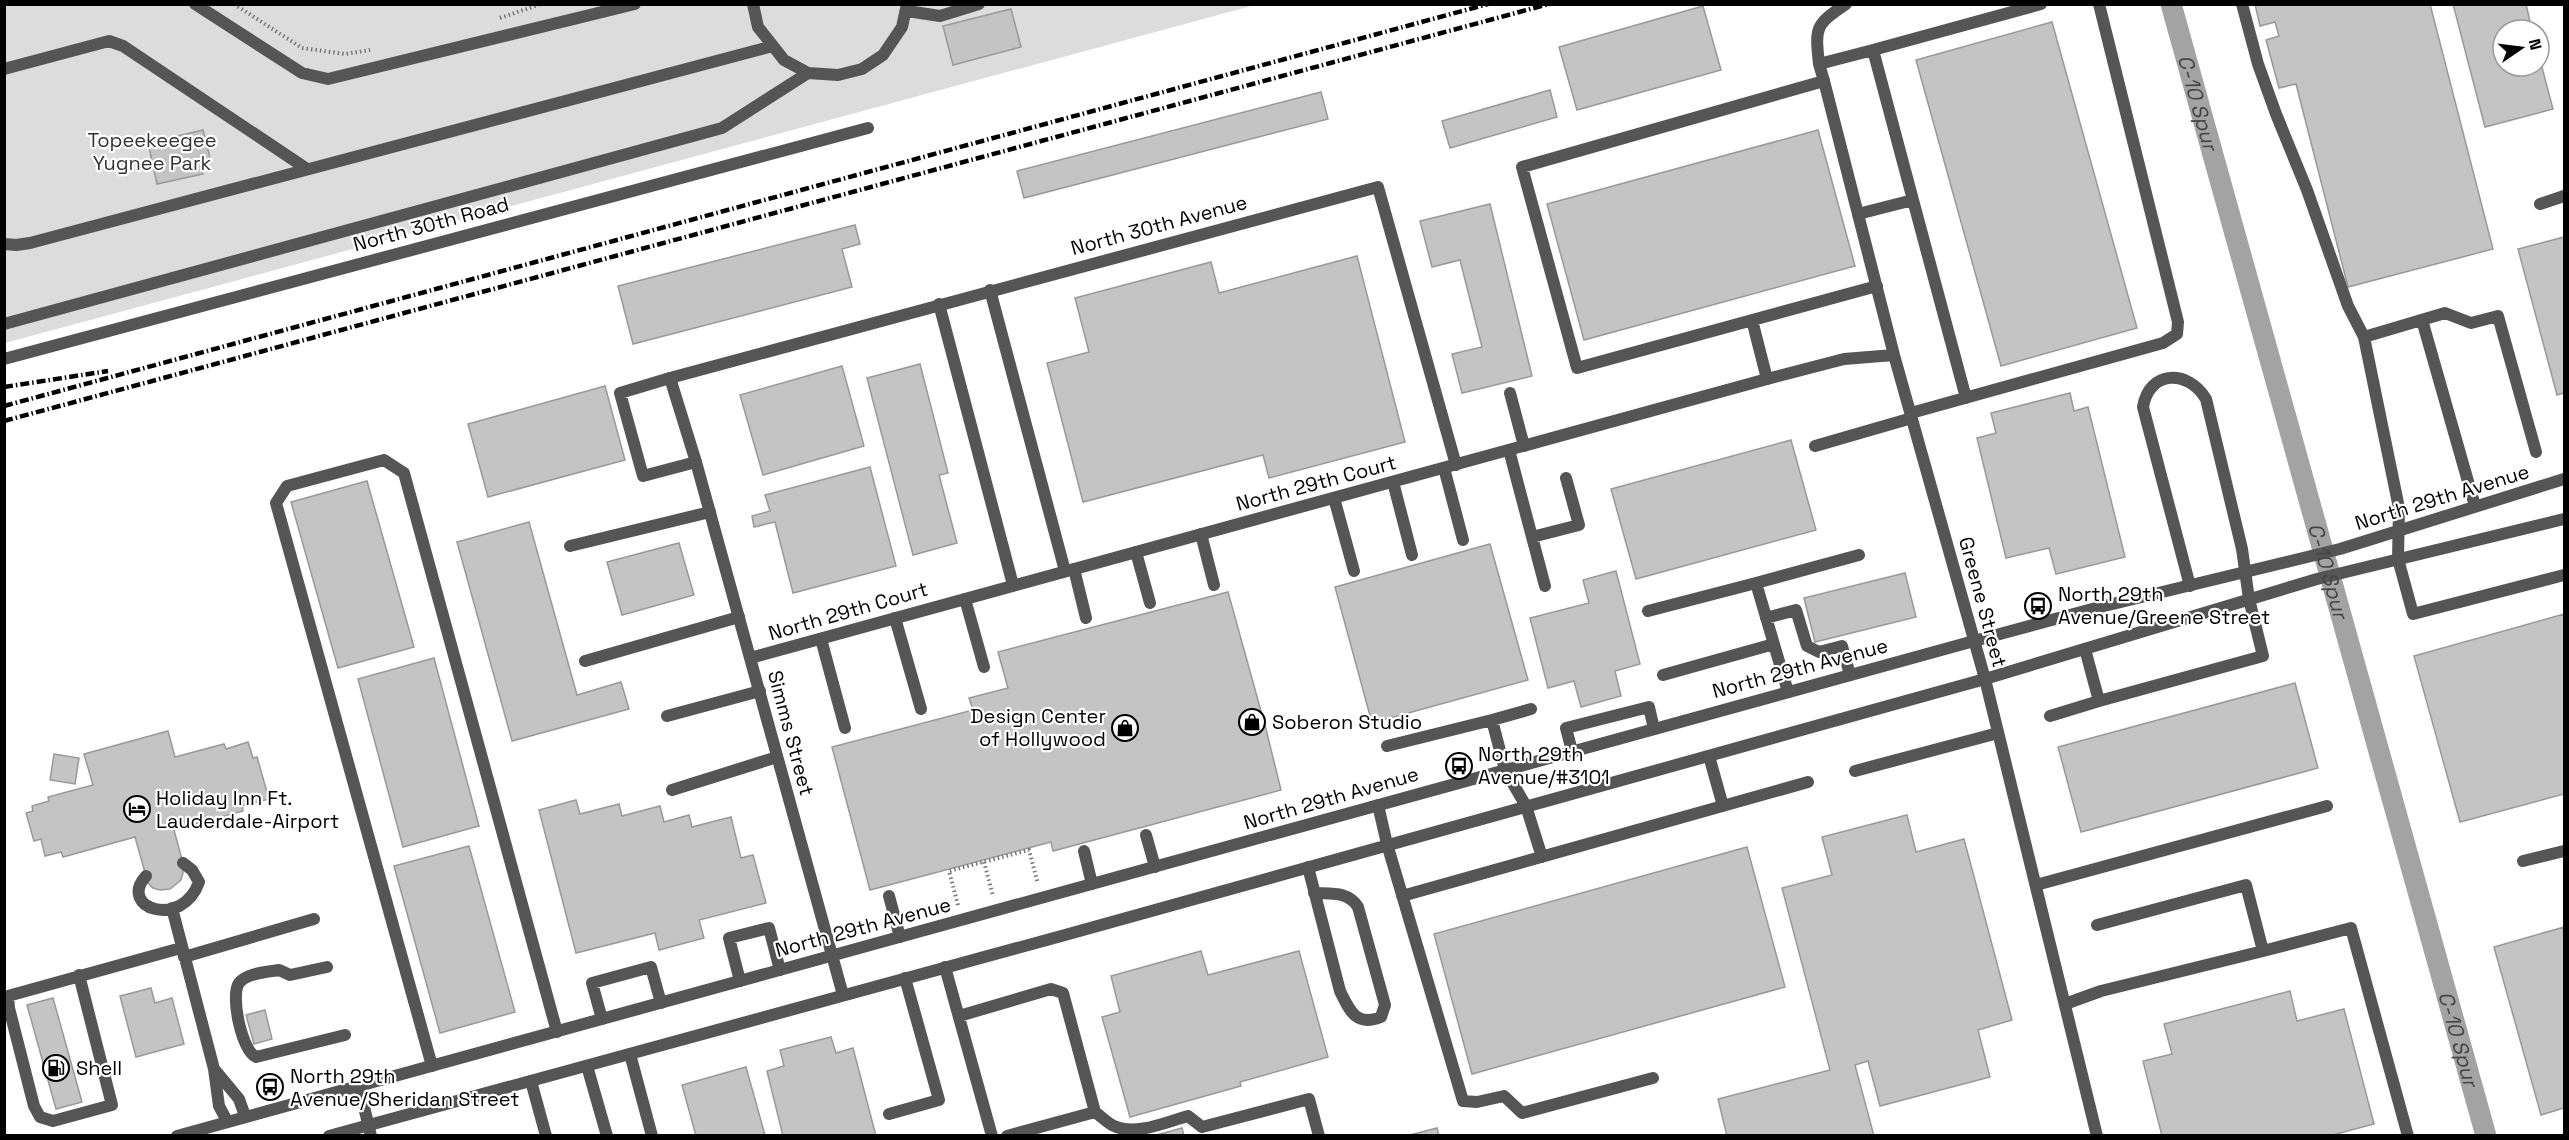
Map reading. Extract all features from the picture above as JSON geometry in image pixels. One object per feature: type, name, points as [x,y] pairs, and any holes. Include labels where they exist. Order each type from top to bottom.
[{"type":"street","points":[[195,4],[302,73],[328,79],[635,4]]},
{"type":"street","points":[[753,4],[758,27],[784,60],[808,73],[838,75],[862,69],[883,55],[902,27],[907,8],[940,16],[979,4]]},
{"type":"street","name":"Greene Street","points":[[1846,4],[1823,20],[1816,37],[1819,64],[1894,355],[1985,679],[2097,1136]]},
{"type":"street","points":[[1819,64],[2041,4]]},
{"type":"street","points":[[1815,446],[1966,398],[2163,343],[2177,334],[2178,322],[2099,4]]},
{"type":"street","points":[[2242,4],[2258,64],[2276,114],[2307,190],[2348,306],[2364,336],[2399,508],[2398,559],[2413,614],[2565,575]]},
{"type":"street","points":[[4,69],[97,43],[109,41],[116,43],[307,169]]},
{"type":"street","points":[[4,244],[30,243],[773,46]]},
{"type":"street","points":[[1873,50],[1966,398]]},
{"type":"street","points":[[4,324],[722,128],[808,73]]},
{"type":"street","points":[[1824,81],[1522,167],[1577,368],[1876,286]]},
{"type":"street","name":"North 30th Road","points":[[4,358],[868,128]]},
{"type":"street","name":"North 30th Avenue","points":[[696,462],[643,476],[620,393],[939,304],[1378,187],[1450,467]]},
{"type":"street","points":[[2540,204],[2565,196]]},
{"type":"street","points":[[1858,214],[1912,200]]},
{"type":"street","points":[[990,291],[1069,570],[1086,618]]},
{"type":"street","points":[[939,304],[1013,585]]},
{"type":"street","points":[[2364,336],[2445,314],[2472,323],[2498,316],[2536,452]]},
{"type":"street","points":[[1752,320],[1767,379]]},
{"type":"street","points":[[2422,320],[2475,506]]},
{"type":"street","name":"North 29th Court","points":[[750,658],[1767,379],[1844,359],[1894,355]]},
{"type":"street","name":"Simms Street","points":[[670,378],[696,462],[843,995]]},
{"type":"street","points":[[2050,716],[2263,656],[2249,599],[2241,549],[2205,399],[2199,388],[2188,380],[2162,379],[2152,386],[2145,396],[2143,407],[2190,585]]},
{"type":"street","points":[[1510,393],[1524,446]]},
{"type":"street","points":[[1509,450],[1545,586]]},
{"type":"street","points":[[432,1066],[276,503],[287,486],[384,460],[405,473],[557,1032]]},
{"type":"street","points":[[1450,467],[1463,540]]},
{"type":"street","points":[[1532,537],[1579,525],[1566,478]]},
{"type":"street","name":"North 29th Avenue","points":[[177,1136],[1974,641],[2340,549],[2565,479]]},
{"type":"street","points":[[1393,482],[1412,555]]},
{"type":"street","points":[[1334,498],[1354,571]]},
{"type":"street","points":[[570,546],[710,512]]},
{"type":"street","points":[[329,1136],[370,1130],[531,1081],[1985,679],[2317,579],[2565,519]]},
{"type":"street","points":[[1201,534],[1214,585]]},
{"type":"street","points":[[1136,552],[1150,603]]},
{"type":"street","points":[[1648,611],[1858,555]]},
{"type":"street","points":[[1756,583],[1788,692]]},
{"type":"street","points":[[965,599],[984,668]]},
{"type":"street","points":[[1766,618],[1796,610],[1807,646],[1819,652],[1842,646],[1850,675]]},
{"type":"street","points":[[585,661],[739,617]]},
{"type":"street","points":[[895,618],[921,709]]},
{"type":"street","points":[[821,639],[845,728]]},
{"type":"street","points":[[1663,675],[1774,644]]},
{"type":"street","points":[[2085,649],[2099,701]]},
{"type":"street","points":[[667,716],[759,691]]},
{"type":"street","points":[[1572,751],[1566,728],[1649,706],[1654,729]]},
{"type":"street","points":[[1387,746],[1531,710]]},
{"type":"street","points":[[1492,720],[1505,770],[1526,806],[1542,856]]},
{"type":"street","points":[[1855,771],[1998,733]]},
{"type":"street","points":[[672,790],[777,756]]},
{"type":"street","points":[[1709,756],[1723,806]]},
{"type":"street","points":[[1402,896],[1808,782]]},
{"type":"street","points":[[1378,805],[1402,896],[1463,1101],[1477,1102],[1504,1096],[1522,1113],[1653,1078]]},
{"type":"street","points":[[2036,885],[2327,806]]},
{"type":"street","points":[[1146,835],[1155,867]]},
{"type":"street","points":[[1084,851],[1092,884]]},
{"type":"street","points":[[2523,861],[2565,851]]},
{"type":"street","points":[[146,876],[139,889],[141,899],[148,908],[158,911],[184,904],[194,895],[199,882],[192,870],[183,863]]},
{"type":"street","points":[[1308,867],[1314,893],[1340,991],[1349,1010],[1358,1018],[1370,1022],[1381,1017],[1385,1005],[1358,907],[1344,894],[1314,893]]},
{"type":"street","points":[[2097,925],[2246,885],[2263,951]]},
{"type":"street","points":[[889,896],[900,937]]},
{"type":"street","points":[[172,908],[214,1069],[219,1106],[227,1121]]},
{"type":"street","points":[[79,975],[111,1105],[53,1121],[40,1117],[34,1106],[7,1010],[8,996],[79,975],[314,919]]},
{"type":"street","points":[[740,981],[729,938],[769,928],[780,970]]},
{"type":"street","points":[[2065,1004],[2102,991],[2351,928],[2408,1136]]},
{"type":"street","points":[[327,967],[290,975],[279,970],[246,978],[240,983],[236,992],[237,1014],[248,1052],[256,1057],[345,1035]]},
{"type":"street","points":[[602,1019],[592,983],[651,967],[661,1003]]},
{"type":"street","points":[[945,967],[992,1136]]},
{"type":"street","points":[[889,1114],[939,1100],[905,978]]},
{"type":"street","points":[[959,1016],[1051,989],[1063,993],[1095,1112],[1114,1126],[1138,1130],[1188,1116],[1202,1127],[1309,1099],[1319,1136]]},
{"type":"street","points":[[630,1054],[652,1136]]},
{"type":"street","points":[[587,1066],[607,1136]]},
{"type":"street","points":[[214,1069],[239,1099],[245,1116]]},
{"type":"street","points":[[531,1081],[546,1136]]},
{"type":"street","points":[[359,1086],[370,1130]]},
{"type":"street","points":[[1007,1136],[1095,1112]]},
{"type":"path","points":[[234,4],[302,48],[345,54],[372,50]]},
{"type":"path","points":[[496,19],[541,4]]},
{"type":"path","points":[[958,905],[949,871],[1029,850],[1038,884]]},
{"type":"path","points":[[984,862],[993,896]]},
{"type":"green space","name":"Topeekeegee Yugnee Park","points":[[5,5],[1255,5],[5,343]]},
{"type":"building","points":[[2255,4],[2430,4],[2493,249],[2348,287],[2296,84],[2279,88],[2266,40],[2279,36],[2275,22],[2260,26]]},
{"type":"building","points":[[2453,4],[2526,4],[2529,18],[2491,18],[2491,78],[2545,78],[2553,109],[2485,127]]},
{"type":"building","points":[[1703,6],[1721,70],[1577,110],[1559,47]]},
{"type":"building","points":[[1011,9],[1021,47],[953,65],[943,26]]},
{"type":"building","points":[[2052,22],[2137,328],[2001,366],[1916,60]]},
{"type":"building","points":[[1550,90],[1557,117],[1450,148],[1442,121]]},
{"type":"building","points":[[1321,92],[1328,119],[1024,198],[1017,171]]},
{"type":"building","points":[[203,130],[211,162],[201,164],[203,174],[157,184],[148,143]]},
{"type":"building","points":[[1818,130],[1855,266],[1584,340],[1547,204]]},
{"type":"building","points":[[1490,204],[1532,376],[1462,393],[1452,354],[1482,347],[1460,260],[1432,267],[1420,221]]},
{"type":"building","points":[[855,225],[860,244],[842,249],[852,287],[633,344],[618,286]]},
{"type":"building","points":[[2564,237],[2564,393],[2557,395],[2518,249]]},
{"type":"building","points":[[1357,256],[1405,442],[1269,478],[1263,455],[1083,502],[1047,363],[1089,352],[1075,298],[1211,262],[1219,293]]},
{"type":"building","points":[[920,364],[948,473],[939,475],[957,543],[913,555],[867,378]]},
{"type":"building","points":[[842,366],[864,446],[763,475],[740,395]]},
{"type":"building","points":[[605,386],[625,460],[488,497],[468,424]]},
{"type":"building","points":[[2070,393],[2074,411],[2088,407],[2125,557],[2056,574],[2049,548],[2006,558],[1977,438],[1996,433],[1991,413]]},
{"type":"building","points":[[1791,440],[1816,530],[1636,579],[1611,489]]},
{"type":"building","points":[[870,467],[896,566],[793,593],[775,522],[754,527],[752,516],[770,511],[765,495]]},
{"type":"building","points":[[367,481],[414,647],[338,668],[291,502]]},
{"type":"building","points":[[529,522],[577,695],[621,682],[629,709],[512,741],[457,542]]},
{"type":"building","points":[[679,543],[694,595],[622,615],[607,562]]},
{"type":"building","points":[[1490,544],[1528,680],[1372,723],[1335,587]]},
{"type":"building","points":[[1616,571],[1640,664],[1615,671],[1621,696],[1581,707],[1574,681],[1548,688],[1530,618],[1589,603],[1583,580]]},
{"type":"building","points":[[1905,573],[1916,617],[1815,642],[1804,598]]},
{"type":"building","points":[[1228,592],[1281,790],[1053,851],[1051,842],[870,890],[832,747],[973,710],[969,698],[1008,688],[998,652]]},
{"type":"building","points":[[2564,614],[2564,794],[2460,822],[2414,656]]},
{"type":"building","points":[[434,658],[479,826],[403,847],[358,679]]},
{"type":"building","points":[[2295,683],[2318,768],[2081,832],[2058,747]]},
{"type":"building","name":"Holiday Inn Ft. Lauderdale-Airport","points":[[168,731],[175,757],[224,744],[226,749],[248,742],[253,758],[257,757],[269,799],[242,806],[243,811],[174,830],[183,863],[183,873],[181,880],[170,889],[160,890],[148,883],[135,837],[63,857],[61,852],[45,856],[41,839],[34,841],[26,813],[33,811],[32,806],[49,801],[48,797],[93,785],[84,754]]},
{"type":"building","points":[[54,754],[79,758],[75,784],[50,780]]},
{"type":"building","points":[[576,800],[580,814],[619,804],[622,816],[660,806],[664,822],[689,815],[692,827],[731,817],[741,858],[753,855],[766,903],[699,920],[704,938],[659,950],[655,933],[576,953],[539,810]]},
{"type":"building","points":[[1907,815],[1916,852],[1964,839],[2012,1020],[1978,1030],[1990,1077],[1880,1106],[1868,1061],[1855,1065],[1874,1136],[1727,1136],[1718,1099],[1830,1070],[1782,888],[1832,875],[1822,837]]},
{"type":"building","points":[[469,846],[515,1012],[440,1033],[394,866]]},
{"type":"building","points":[[1747,847],[1785,987],[1472,1074],[1434,934]]},
{"type":"building","points":[[2564,927],[2564,1108],[2541,1115],[2494,947]]},
{"type":"building","points":[[1201,951],[1208,975],[1299,951],[1328,1057],[1240,1082],[1241,1086],[1130,1117],[1102,1017],[1120,1012],[1111,976]]},
{"type":"building","points":[[151,988],[155,1003],[172,998],[184,1044],[136,1057],[120,996]]},
{"type":"building","points":[[2290,991],[2297,1021],[2344,1009],[2374,1124],[2329,1136],[2162,1136],[2143,1061],[2172,1054],[2164,1024]]},
{"type":"building","points":[[53,998],[82,1102],[56,1109],[27,1005]]},
{"type":"building","points":[[265,1010],[272,1039],[254,1044],[246,1015]]},
{"type":"building","points":[[831,1037],[836,1053],[853,1048],[876,1136],[783,1136],[767,1071],[784,1066],[780,1050]]},
{"type":"building","points":[[746,1067],[765,1135],[696,1136],[682,1085]]},
{"type":"building","points":[[1182,1128],[1184,1136],[1153,1136]]},
{"type":"building","points":[[1437,1128],[1439,1136],[1406,1136]]},
{"type":"waterway","name":"C-10 Spur","points":[[2171,4],[2486,1136]]},
{"type":"railway","points":[[4,406],[1488,4]]},
{"type":"railway","points":[[4,421],[1549,4]]},
{"type":"railway","points":[[4,387],[108,371]]},
{"type":"place","name":"North 29th Avenue/Greene Street","points":[[2038,606]]},
{"type":"place","name":"Soberon Studio","points":[[1252,722]]},
{"type":"place","name":"Design Center of Hollywood","points":[[1125,728]]},
{"type":"place","name":"North 29th Avenue/#3101","points":[[1459,766]]},
{"type":"place","name":"Holiday Inn Ft. Lauderdale-Airport","points":[[137,809]]},
{"type":"place","name":"Shell","points":[[56,1068]]},
{"type":"place","name":"North 29th Avenue/Sheridan Street","points":[[270,1087]]}]
